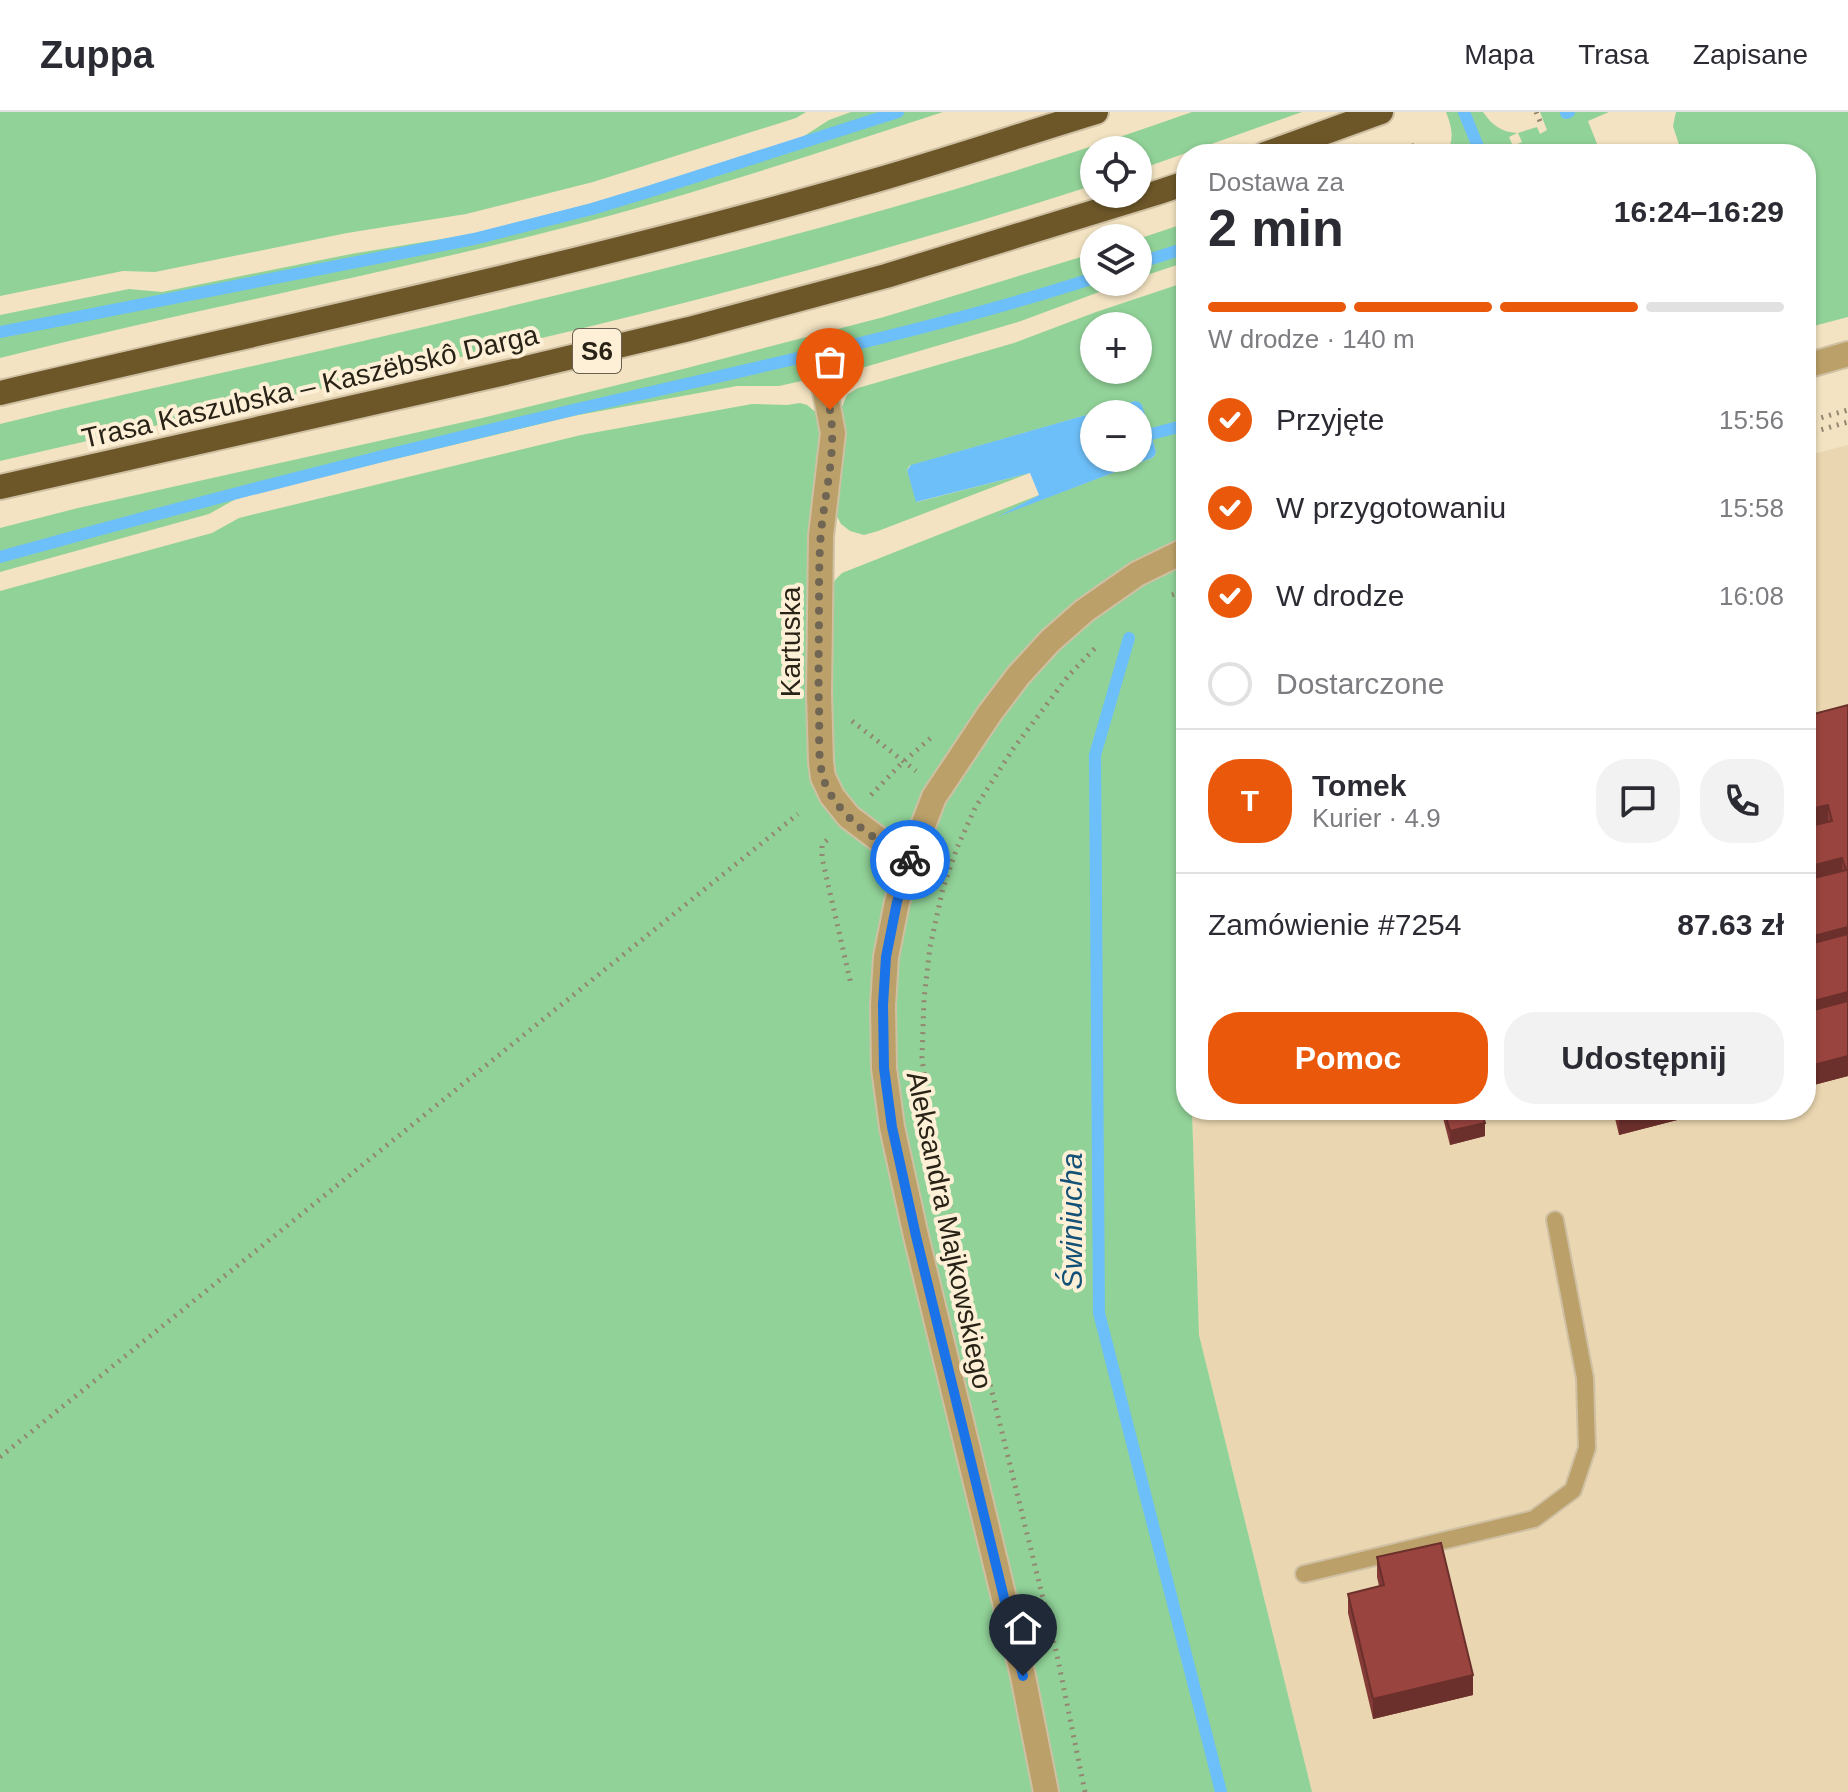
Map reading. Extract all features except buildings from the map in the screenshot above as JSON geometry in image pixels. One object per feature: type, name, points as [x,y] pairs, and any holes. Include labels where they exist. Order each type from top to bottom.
[{"type":"highway","points":[[0,393],[666,236],[859,185],[1096,112]]},
{"type":"highway","points":[[1293,144],[1381,112]]},
{"type":"highway","name":"Trasa Kaszubska – Kaszëbskô Darga","points":[[0,487],[689,329],[886,276],[1176,186]]},
{"type":"street","points":[[1816,363],[1848,354]]},
{"type":"street","name":"Kartuska","points":[[824,386],[833,433],[821,536],[819,694],[823,777],[832,796],[849,817],[893,850],[911,857]]},
{"type":"street","name":"Aleksandra Majkowskiego","points":[[1046,1792],[1023,1676],[892,1127],[884,1068],[886,957],[897,902],[934,797],[990,713],[1050,641],[1084,611],[1137,574],[1176,555]]},
{"type":"lane","points":[[1304,1574],[1534,1519],[1573,1490],[1587,1448],[1585,1378],[1555,1220]]},
{"type":"path","points":[[1536,112],[1542,126]]},
{"type":"path","points":[[1816,419],[1848,410]]},
{"type":"path","points":[[1816,431],[1848,422]]},
{"type":"path","points":[[1161,601],[1176,594]]},
{"type":"path","points":[[1085,1792],[1057,1655],[970,1300],[928,1104],[922,1058],[930,947],[943,888],[975,808],[1013,749],[1069,675],[1107,636]]},
{"type":"path","points":[[819,694],[903,762],[975,808]]},
{"type":"path","points":[[853,992],[822,858],[822,845],[903,762],[937,733]]},
{"type":"path","points":[[0,1457],[798,814]]},
{"type":"shaded area","points":[[1848,445],[1848,1792],[1312,1792],[1199,1335],[1192,1120],[1816,1120],[1816,453]]},
{"type":"green space","points":[[0,112],[806,112],[796,118],[593,182],[466,214],[347,233],[155,272],[123,271],[0,296]]},
{"type":"green space","points":[[851,112],[943,112],[701,189],[555,230],[0,358],[0,315],[129,289],[162,292],[351,254],[472,234],[593,203],[801,138],[829,120]]},
{"type":"green space","points":[[1192,112],[1302,112],[1212,144],[1176,144],[1176,157],[1152,165],[1152,136],[1121,136]]},
{"type":"green space","points":[[1446,112],[1483,112],[1497,127],[1517,133],[1509,137],[1512,144],[1451,144],[1450,123]]},
{"type":"green space","points":[[1540,112],[1609,112],[1588,121],[1597,144],[1518,144],[1522,142],[1518,133],[1537,127],[1540,134],[1547,130]]},
{"type":"green space","points":[[1676,112],[1848,112],[1848,317],[1816,325],[1816,144],[1679,144],[1673,126]]},
{"type":"green space","points":[[1080,150],[1080,189],[938,233],[703,298],[544,337],[0,461],[0,424],[669,267],[984,180]]},
{"type":"green space","points":[[1176,226],[1176,265],[1152,273],[1152,234]]},
{"type":"green space","points":[[1080,257],[1080,296],[1088,296],[1021,321],[865,367],[779,386],[737,386],[573,416],[241,496],[209,514],[0,572],[0,528],[482,418],[884,317]]},
{"type":"green space","points":[[1176,285],[1176,1120],[1192,1120],[1199,1335],[1312,1792],[0,1792],[0,591],[212,533],[239,518],[581,435],[752,404],[800,403],[818,414],[822,427],[831,692],[830,590],[842,573],[1039,495],[1006,513],[1115,472],[1152,472],[1152,458],[1156,451],[1152,438],[1152,400],[1080,400],[1080,417],[909,466],[907,470],[917,502],[1030,473],[878,531],[864,535],[850,531],[841,524],[834,511],[843,432],[842,407],[847,395],[858,388],[1014,343],[1080,318],[1080,384],[1152,384],[1152,312],[1096,312],[1152,296],[1152,293]]},
{"type":"water","points":[[1080,417],[1080,472],[1115,472],[997,517],[1039,495],[1030,473],[916,502],[907,470],[911,465]]},
{"type":"water","points":[[1152,438],[1156,451],[1152,458]]},
{"type":"waterway","points":[[0,332],[474,239],[592,209],[898,112]]},
{"type":"waterway","name":"Świniucha","points":[[1464,112],[1477,144]]},
{"type":"waterway","points":[[1152,259],[1176,251]]},
{"type":"waterway","points":[[0,557],[357,462],[900,333],[1080,282]]},
{"type":"waterway","points":[[1152,434],[1176,428]]},
{"type":"waterway","name":"Świniucha","points":[[1129,638],[1095,755],[1099,1313],[1221,1792]]},
{"type":"way so far","points":[[830,410],[833,433],[821,536],[819,592],[823,777],[832,796],[849,817],[893,850],[911,857],[910,860]]},
{"type":"route","points":[[910,860],[897,902],[886,957],[884,1068],[892,1127],[1023,1676]]}]
